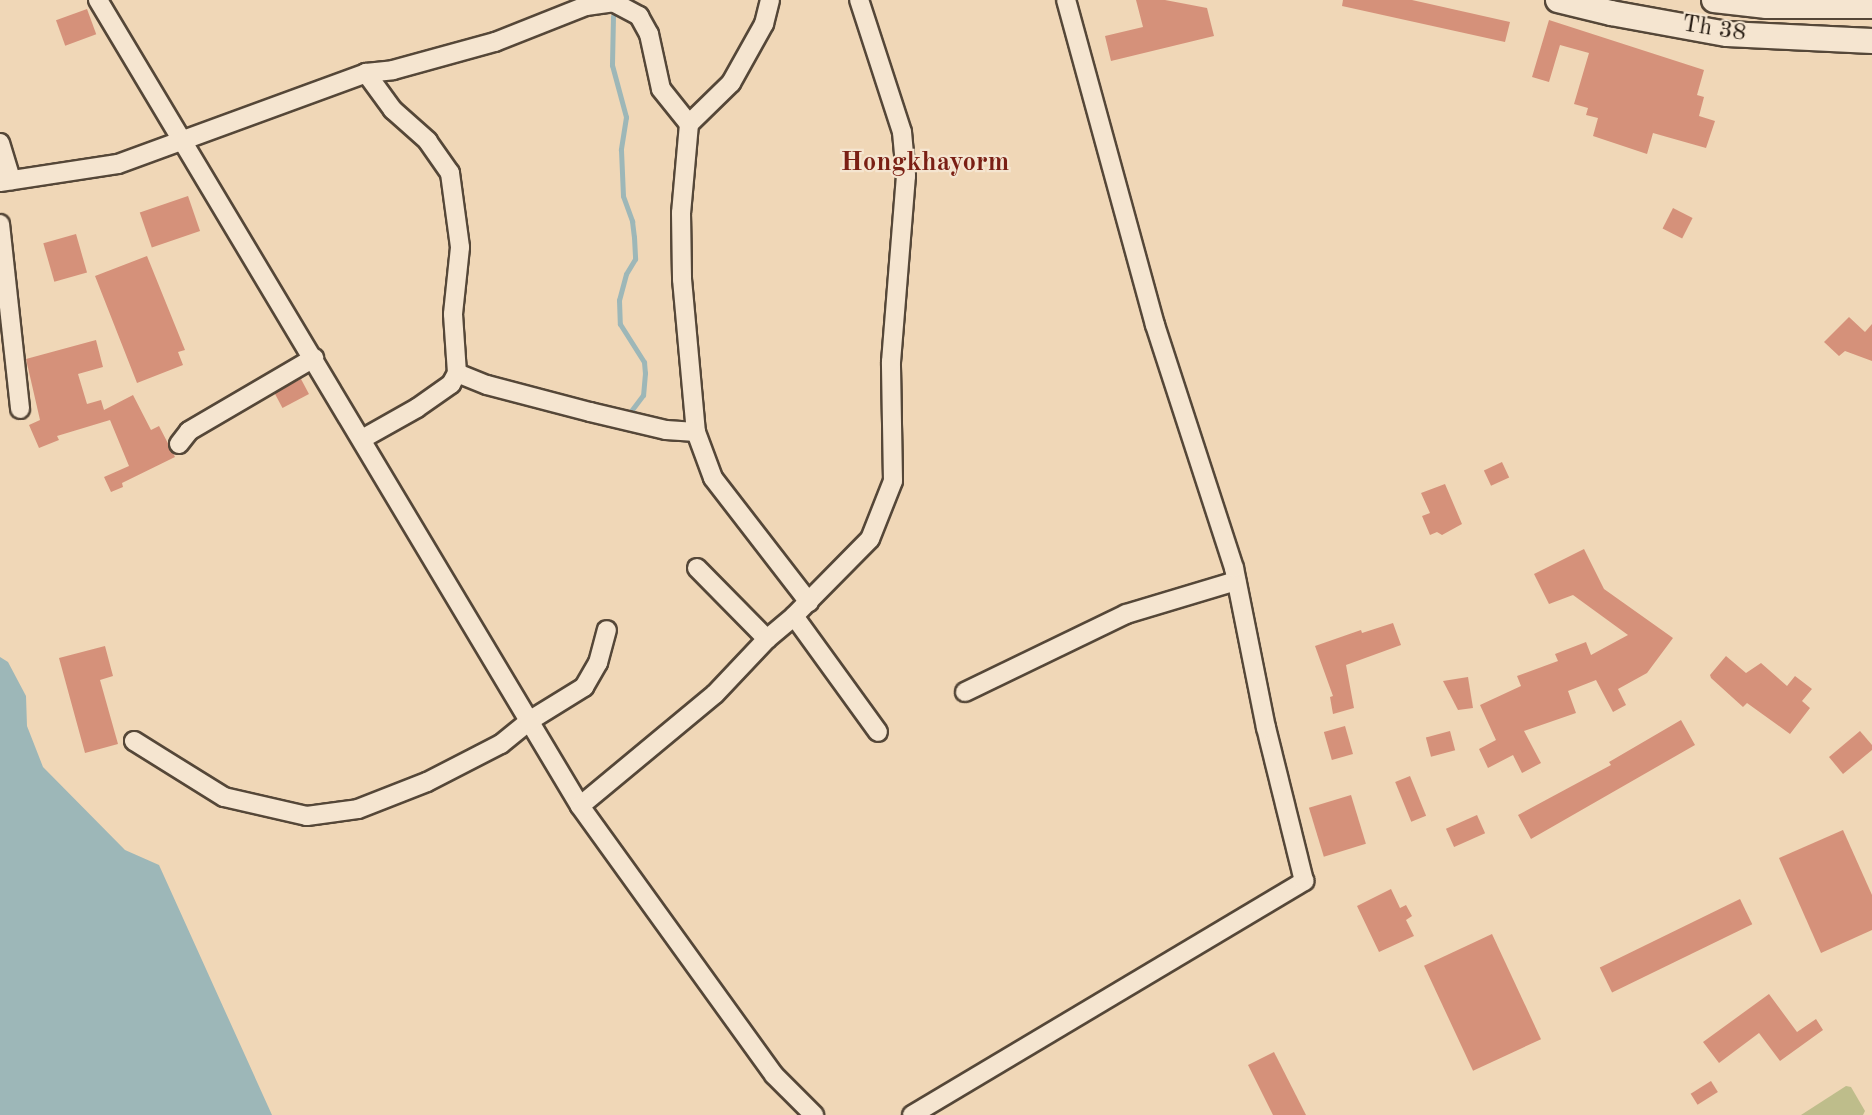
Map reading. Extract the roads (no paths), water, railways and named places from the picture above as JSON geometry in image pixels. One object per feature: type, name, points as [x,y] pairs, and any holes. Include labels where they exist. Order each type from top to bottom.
[{"type":"street","points":[[98,0],[580,806],[767,1066],[814,1115]]},
{"type":"street","points":[[770,0],[764,24],[731,83],[689,124],[681,213],[682,257],[696,432],[713,478],[809,602]]},
{"type":"street","points":[[580,806],[715,694],[767,639],[809,602],[870,538],[892,482],[891,362],[906,176],[902,132],[859,0]]},
{"type":"street","points":[[912,1115],[1304,881],[1266,728],[1236,581],[1155,325],[1066,0]]},
{"type":"street","name":"Th 38","points":[[1558,0],[1623,15],[1727,34],[1764,38],[1872,41]]},
{"type":"street","name":"Th 38","points":[[1718,0],[1767,6],[1872,6]]},
{"type":"street","points":[[0,143],[6,181],[118,164],[366,73],[393,70],[495,42],[586,6],[613,2],[639,16],[648,34],[661,89],[689,124]]},
{"type":"street","points":[[1764,38],[1767,6]]},
{"type":"street","points":[[362,439],[451,384],[457,373],[453,314],[460,247],[450,173],[428,141],[393,110],[366,73]]},
{"type":"street","points":[[0,224],[20,409]]},
{"type":"street","points":[[179,444],[189,431],[314,358]]},
{"type":"street","points":[[457,373],[487,386],[590,412],[666,430],[696,432]]},
{"type":"street","points":[[697,568],[767,639]]},
{"type":"street","points":[[965,692],[1126,614],[1236,581]]},
{"type":"street","points":[[794,616],[878,732]]},
{"type":"street","points":[[134,741],[224,797],[307,816],[358,809],[427,782],[501,744],[529,721],[584,687],[598,663],[606,630]]},
{"type":"water","points":[[0,657],[8,662],[26,696],[27,726],[43,767],[125,850],[159,865],[272,1115],[0,1115]]},
{"type":"waterway","points":[[613,16],[612,65],[626,117],[621,150],[623,196],[632,221],[635,259],[626,274],[619,300],[620,324],[644,362],[645,373],[643,395],[628,415]]},
{"type":"district","name":"Hongkhayorm","points":[[925,163]]}]
